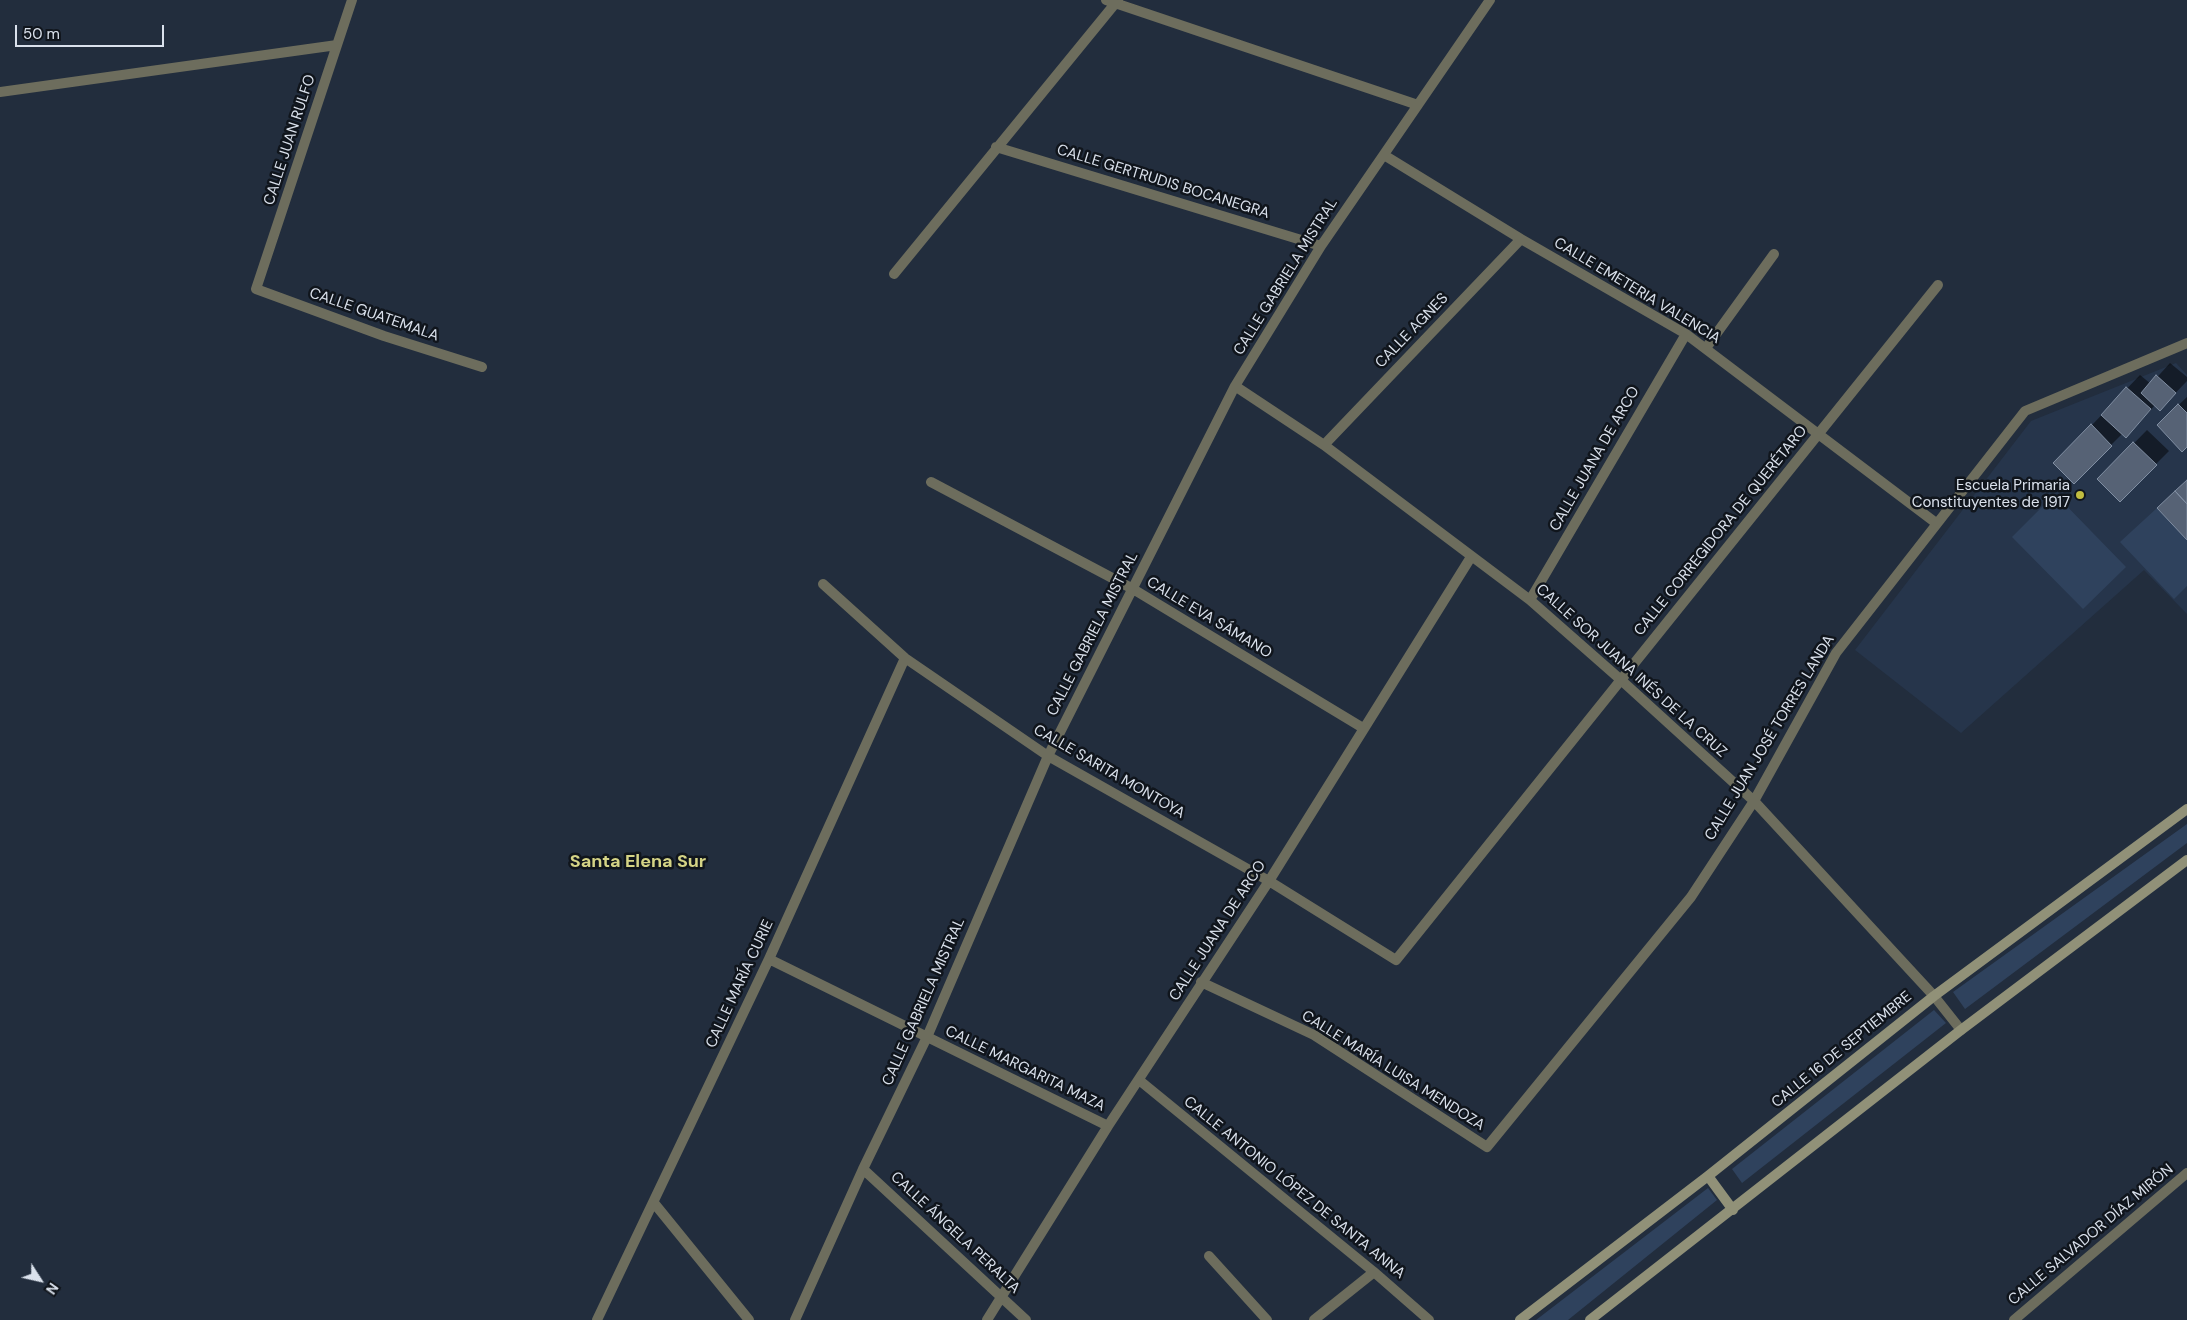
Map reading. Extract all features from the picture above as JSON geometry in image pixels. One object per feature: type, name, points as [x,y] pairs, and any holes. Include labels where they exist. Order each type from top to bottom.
[{"type":"street","name":"CALLE JUAN RULFO","points":[[256,289],[352,0]]},
{"type":"street","name":"CALLE GABRIELA MISTRAL","points":[[795,1320],[863,1170],[926,1038],[1048,756],[1235,386],[1321,246],[1490,0]]},
{"type":"street","points":[[894,274],[1113,1],[1418,106]]},
{"type":"street","points":[[0,92],[337,45]]},
{"type":"street","name":"CALLE GERTRUDIS BOCANEGRA","points":[[996,147],[1321,246]]},
{"type":"street","name":"CALLE EMETERIA VALENCIA","points":[[1384,154],[1521,238],[1686,334],[1936,523]]},
{"type":"street","name":"CALLE AGNES","points":[[1324,445],[1521,238]]},
{"type":"street","points":[[1706,348],[1774,254]]},
{"type":"street","name":"CALLE CORREGIDORA DE QUERÉTARO","points":[[1396,960],[1938,285]]},
{"type":"street","name":"CALLE GUATEMALA","points":[[256,289],[384,336],[482,368]]},
{"type":"street","name":"CALLE JUANA DE ARCO","points":[[1530,600],[1686,334]]},
{"type":"street","name":"CALLE JUAN JOSÉ TORRES LANDA","points":[[1487,1147],[1691,896],[1754,801],[1836,653],[2025,411],[2186,346]]},
{"type":"street","name":"CALLE SOR JUANA INÉS DE LA CRUZ","points":[[1235,386],[1324,445],[1530,600],[1621,680],[1754,801],[1934,996],[1960,1030]]},
{"type":"street","name":"CALLE EVA SÁMANO","points":[[931,482],[1133,589],[1363,728]]},
{"type":"street","name":"CALLE JUANA DE ARCO","points":[[987,1320],[1108,1126],[1269,881],[1471,557]]},
{"type":"street","name":"CALLE SARITA MONTOYA","points":[[823,584],[905,658],[1048,756],[1269,881],[1396,960]]},
{"type":"street","name":"CALLE MARÍA CURIE","points":[[597,1320],[769,958],[905,658]]},
{"type":"street","name":"CALLE 16 DE SEPTIEMBRE","points":[[1520,1320],[1708,1176],[1934,996],[2187,809]]},
{"type":"street","points":[[1590,1320],[1733,1210],[1960,1030],[2187,860]]},
{"type":"street","name":"CALLE MARGARITA MAZA","points":[[769,958],[926,1038],[1108,1126]]},
{"type":"street","name":"CALLE MARÍA LUISA MENDOZA","points":[[1202,982],[1314,1035],[1487,1147]]},
{"type":"street","name":"CALLE ANTONIO LÓPEZ DE SANTA ANNA","points":[[1139,1080],[1374,1272],[1429,1320]]},
{"type":"street","name":"CALLE ÁNGELA PERALTA","points":[[863,1170],[1026,1320]]},
{"type":"street","name":"CALLE SALVADOR DÍAZ MIRÓN","points":[[2014,1320],[2187,1174]]},
{"type":"street","points":[[1708,1176],[1733,1210]]},
{"type":"street","points":[[654,1203],[749,1320]]},
{"type":"street","points":[[1209,1256],[1267,1320]]},
{"type":"street","points":[[1314,1320],[1374,1272]]},
{"type":"shaded area","name":"Escuela Primaria Constituyentes de 1917","points":[[2176,363],[2187,375],[2187,614],[2144,570],[1961,733],[1855,650],[2031,421]]},
{"type":"shaded area","points":[[2055,494],[2126,567],[2083,609],[2012,537]]},
{"type":"shaded area","points":[[2157,508],[2187,540],[2187,586],[2174,599],[2120,542]]},
{"type":"shaded area","points":[[2187,824],[2187,843],[1965,1009],[1953,992]]},
{"type":"shaded area","points":[[1934,1010],[1946,1023],[1742,1183],[1732,1169]]},
{"type":"shaded area","points":[[1708,1188],[1717,1200],[1568,1320],[1536,1320]]},
{"type":"building","points":[[2156,375],[2176,393],[2160,411],[2141,393]]},
{"type":"building","points":[[2126,387],[2151,409],[2126,438],[2101,415]]},
{"type":"building","points":[[2178,404],[2187,413],[2187,447],[2182,452],[2157,425]]},
{"type":"building","points":[[2091,424],[2112,446],[2074,484],[2053,463]]},
{"type":"building","points":[[2133,442],[2157,465],[2120,502],[2097,479]]},
{"type":"building","points":[[2187,480],[2187,504],[2175,491]]},
{"type":"building","points":[[2175,491],[2187,504],[2187,540],[2157,508]]},
{"type":"place","name":"Escuela Primaria Constituyentes de 1917","points":[[2080,495]]},
{"type":"district","name":"Santa Elena Sur","points":[[638,862]]}]
